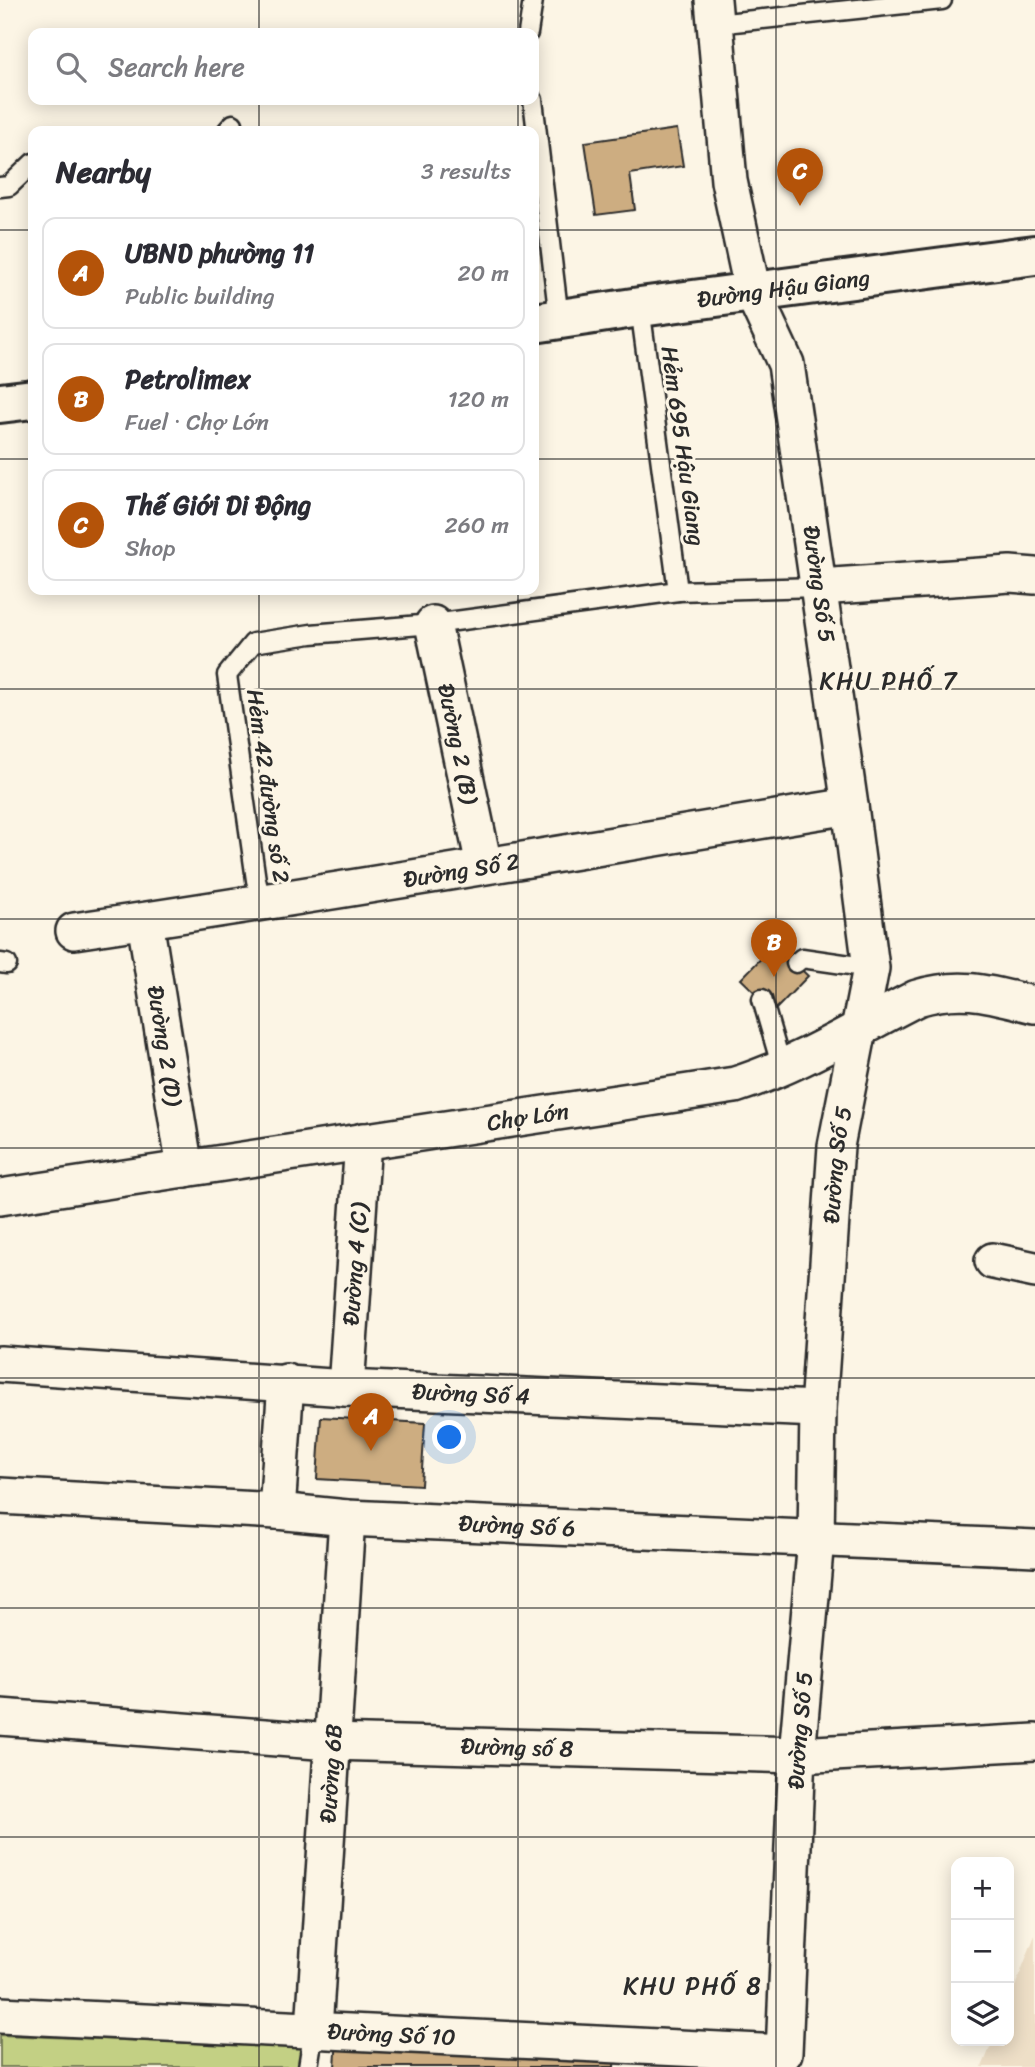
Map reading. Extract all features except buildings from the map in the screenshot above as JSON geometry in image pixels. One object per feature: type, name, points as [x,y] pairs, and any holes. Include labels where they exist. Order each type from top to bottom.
[{"type":"main road","name":"Đường Hậu Giang","points":[[546,321],[1035,255]]},
{"type":"main road","points":[[0,403],[28,400]]},
{"type":"street","name":"Đường Số 5","points":[[714,12],[729,181],[752,293],[786,364],[871,968],[836,1146],[818,1409],[816,1539],[797,1755],[784,2053]]},
{"type":"street","points":[[819,587],[1010,574],[1035,576]]},
{"type":"street","name":"Đường 2 (B)","points":[[433,624],[484,865]]},
{"type":"street","name":"Đường Số 2","points":[[74,931],[262,904],[850,806]]},
{"type":"street","name":"Đường 2 (D)","points":[[145,921],[185,1169]]},
{"type":"street","name":"Chợ Lớn","points":[[0,1197],[735,1085],[782,1068],[917,998],[938,992],[979,992],[1035,1005]]},
{"type":"street","name":"Đường 4 (C)","points":[[346,1388],[363,1141]]},
{"type":"street","points":[[993,1261],[1035,1270]]},
{"type":"street","name":"Đường Số 4","points":[[0,1364],[346,1388],[818,1409]]},
{"type":"street","points":[[277,1511],[286,1382]]},
{"type":"street","name":"Đường Số 6","points":[[0,1496],[277,1511],[347,1518],[1035,1548]]},
{"type":"street","name":"Đường 6B","points":[[314,2029],[347,1518]]},
{"type":"street","name":"Đường số 8","points":[[0,1717],[331,1742],[797,1755],[1035,1742]]},
{"type":"street","name":"Đường Số 10","points":[[0,2015],[784,2053]]},
{"type":"lane","points":[[529,28],[533,0]]},
{"type":"lane","points":[[714,12],[942,0]]},
{"type":"lane","points":[[533,105],[535,126]]},
{"type":"lane","points":[[0,187],[9,186],[28,168]]},
{"type":"lane","points":[[539,202],[546,321]]},
{"type":"lane","name":"Hẻm 695 Hậu Giang","points":[[640,307],[678,591]]},
{"type":"lane","points":[[433,624],[678,591],[819,587]]},
{"type":"lane","name":"Hẻm 42 đường số 2","points":[[262,904],[256,880],[228,675],[253,643],[311,634],[433,624]]},
{"type":"lane","points":[[796,964],[802,958],[871,968]]},
{"type":"lane","points":[[762,999],[782,1068]]},
{"type":"lane","points":[[309,2067],[314,2029]]},
{"type":"shaded area","points":[[1035,1935],[1035,2067],[982,2067],[991,2046],[1014,2046],[1014,1989]]},
{"type":"green space","points":[[0,2035],[316,2048],[315,2067],[0,2067]]},
{"type":"place","name":"Thế Giới Di Động","points":[[800,206]]},
{"type":"place","name":"Petrolimex","points":[[774,977]]},
{"type":"place","name":"UBND phường 11","points":[[371,1451]]},
{"type":"district","name":"KHU PHỐ 7","points":[[889,681]]},
{"type":"district","name":"KHU PHỐ 8","points":[[693,1986]]}]
